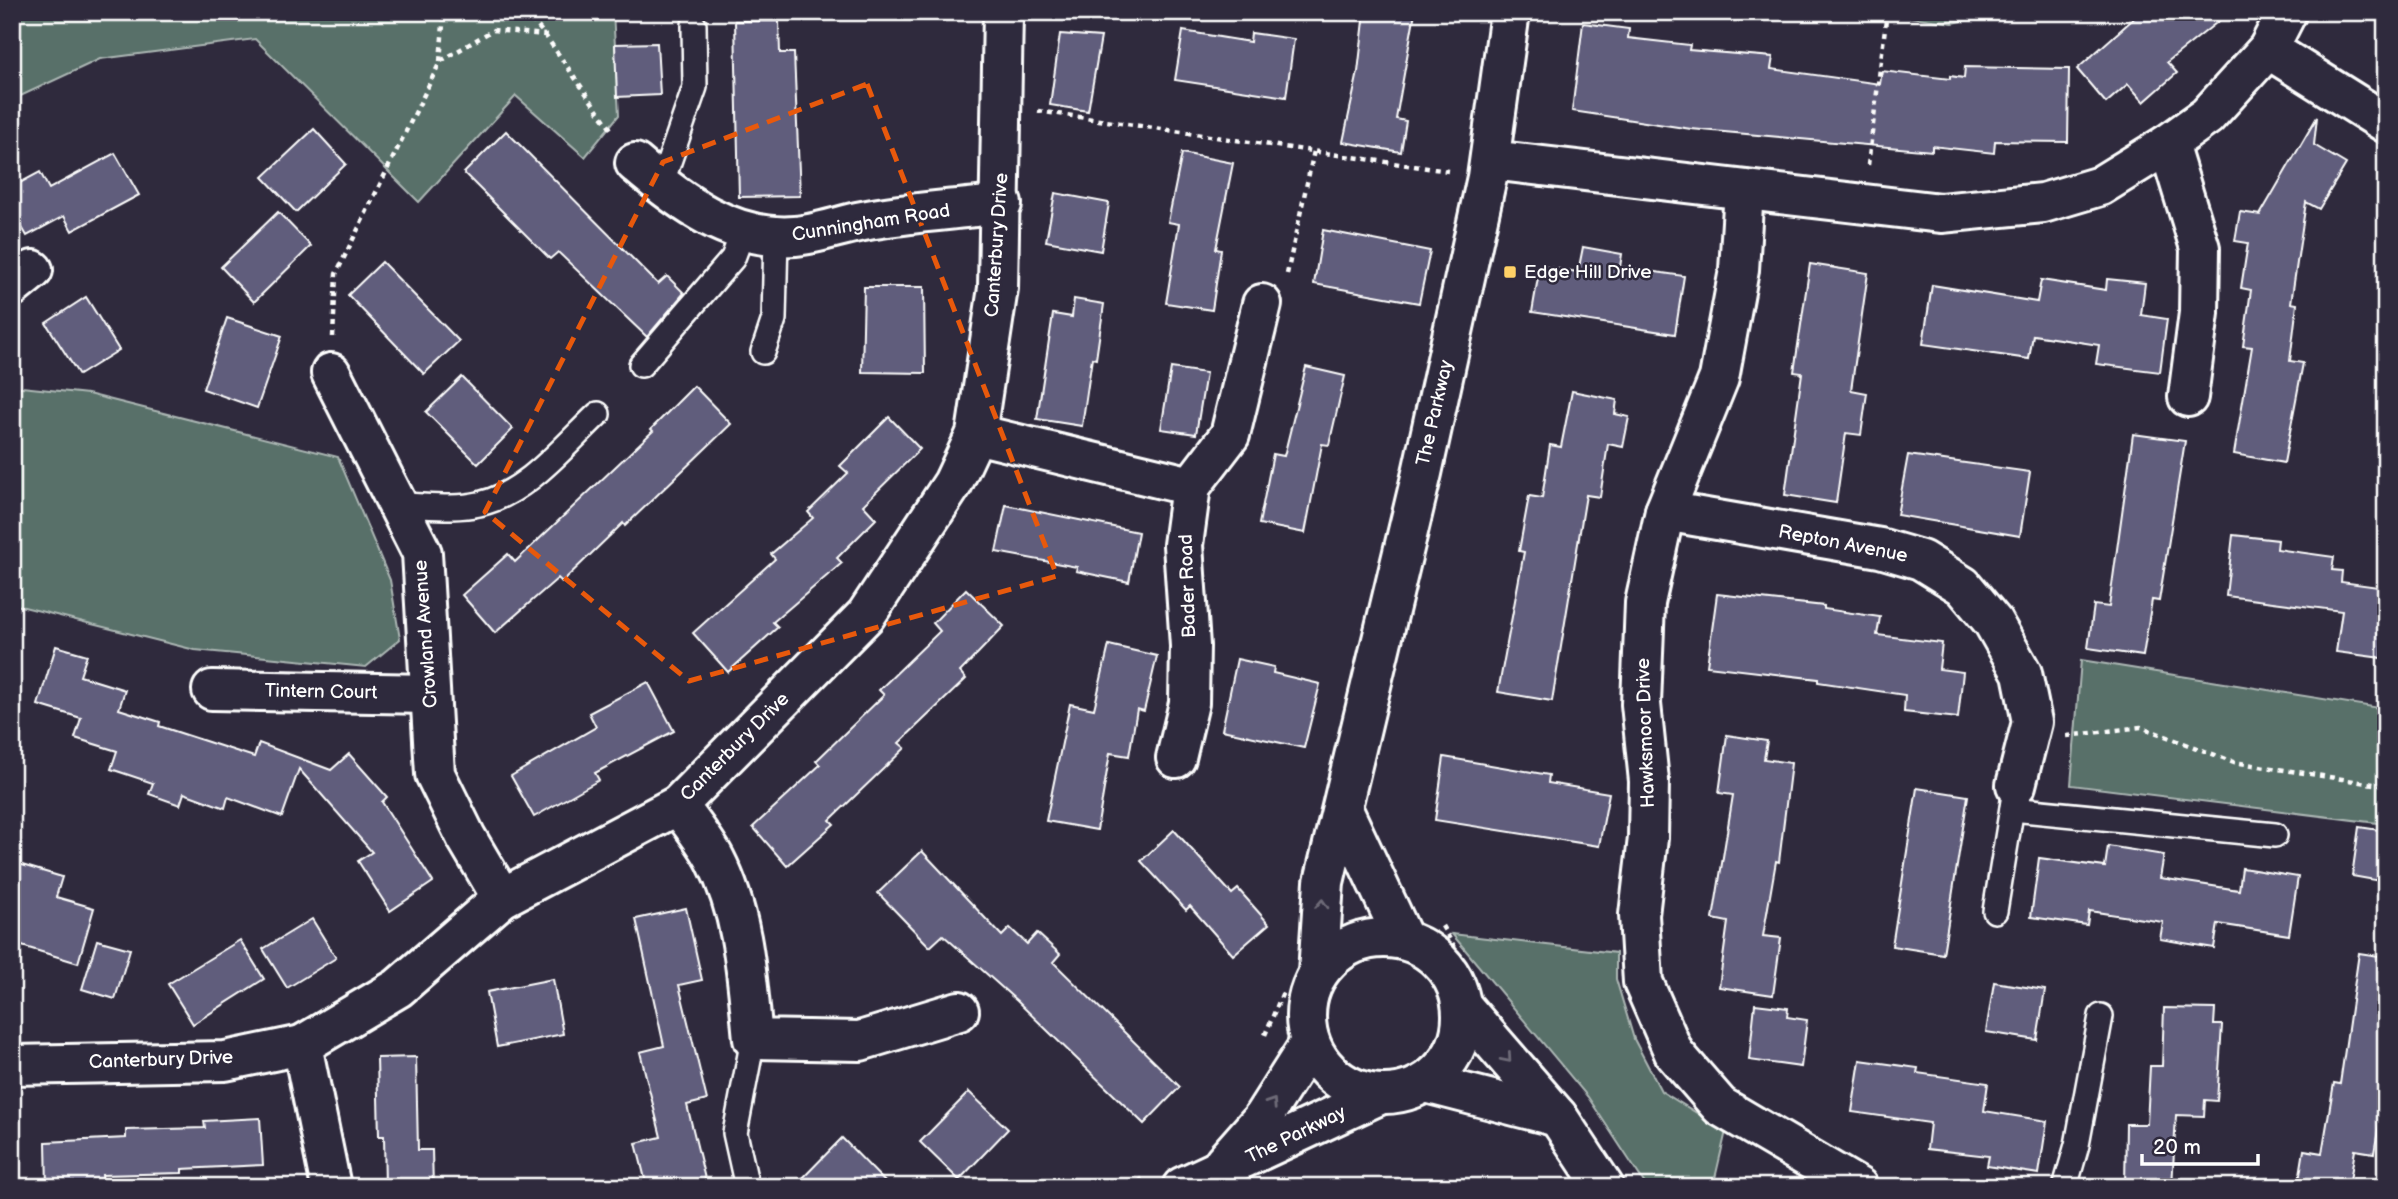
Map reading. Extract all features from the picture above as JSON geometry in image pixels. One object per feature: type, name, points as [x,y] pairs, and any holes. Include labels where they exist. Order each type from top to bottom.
[{"type":"street","name":"Canterbury Drive","points":[[12,1065],[225,1061],[302,1045],[398,988],[502,898],[678,804],[866,615],[953,483],[976,434],[998,288],[1002,204],[1003,12]]},
{"type":"street","name":"The Parkway","points":[[1303,977],[1489,169],[1510,12]]},
{"type":"street","points":[[1489,169],[1744,190],[1941,214],[2043,203],[2100,186],[2207,116],[2268,49],[2287,12]]},
{"type":"street","points":[[2268,49],[2386,123]]},
{"type":"street","points":[[2168,144],[2200,248],[2199,313],[2188,397]]},
{"type":"street","name":"Cunningham Road","points":[[648,174],[719,223],[760,233],[796,236],[864,220],[1002,204]]},
{"type":"street","name":"Hawksmoor Drive","points":[[1744,190],[1740,270],[1719,378],[1665,511],[1645,603],[1641,704],[1649,781],[1648,838],[1639,915],[1643,982],[1674,1053],[1720,1106],[1858,1187]]},
{"type":"street","name":"Bader Road","points":[[1176,758],[1189,703],[1190,646],[1183,545],[1191,486],[1230,435],[1262,304]]},
{"type":"street","name":"Crowland Avenue","points":[[331,373],[422,553],[435,774],[466,837],[502,898]]},
{"type":"street","points":[[976,434],[1191,486]]},
{"type":"street","name":"Repton Avenue","points":[[1665,511],[1880,548],[1921,560],[1963,586],[1993,622],[2022,673],[2032,722],[2014,797]]},
{"type":"street","name":"Tintern Court","points":[[212,690],[430,694]]},
{"type":"street","points":[[678,804],[714,858],[728,891],[744,945],[753,1039],[860,1041],[959,1011]]},
{"type":"street","points":[[1343,810],[1404,940]]},
{"type":"street","points":[[1468,990],[1462,1029],[1455,1050],[1443,1068],[1426,1083],[1404,1093],[1379,1095],[1350,1087],[1326,1069],[1310,1044],[1306,1019],[1308,995],[1303,977],[1355,942],[1379,937],[1404,940],[1437,957],[1458,988],[1468,990],[1604,1187]]},
{"type":"street","name":"The Parkway","points":[[1182,1178],[1261,1120],[1310,1044]]},
{"type":"street","points":[[302,1045],[331,1187]]},
{"type":"street","points":[[1426,1083],[1558,1117]]},
{"type":"street","name":"The Parkway","points":[[1182,1178],[1379,1095]]},
{"type":"lane","points":[[648,174],[695,87],[694,24]]},
{"type":"lane","points":[[760,233],[774,318],[763,352]]},
{"type":"lane","points":[[641,365],[733,258],[760,233]]},
{"type":"lane","points":[[397,505],[475,505],[499,499],[522,484],[598,414]]},
{"type":"lane","points":[[1995,911],[2014,797],[2275,835]]},
{"type":"lane","points":[[2065,1187],[2077,1145],[2101,1016]]},
{"type":"lane","points":[[747,1187],[735,1133],[753,1039]]},
{"type":"path","points":[[331,373],[336,274],[440,62],[444,12]]},
{"type":"path","points":[[524,12],[545,35],[648,174]]},
{"type":"path","points":[[1863,204],[1886,12]]},
{"type":"path","points":[[440,62],[493,30],[545,35]]},
{"type":"path","points":[[1002,106],[1314,152],[1489,169]]},
{"type":"path","points":[[1262,304],[1286,280],[1314,152]]},
{"type":"path","points":[[2027,741],[2141,727],[2234,762],[2386,786]]},
{"type":"path","points":[[1439,921],[1468,990]]},
{"type":"path","points":[[1262,1043],[1303,977]]},
{"type":"path","points":[[1130,1187],[1182,1178]]},
{"type":"highlighted area","points":[[867,84],[1057,576],[689,681],[485,512],[663,162]]},
{"type":"green space","points":[[12,12],[613,12],[619,115],[585,157],[516,96],[419,202],[255,39],[100,59],[12,100]]},
{"type":"green space","points":[[1874,12],[2004,12],[1953,23]]},
{"type":"green space","points":[[12,386],[88,394],[338,457],[390,580],[400,639],[366,667],[195,650],[12,604]]},
{"type":"green space","points":[[2081,660],[2386,709],[2386,824],[2071,785]]},
{"type":"green space","points":[[1452,934],[1616,953],[1616,979],[1634,1039],[1661,1091],[1726,1131],[1713,1187],[1647,1187],[1588,1097]]},
{"type":"building","points":[[1365,12],[1415,12],[1396,119],[1406,121],[1401,152],[1343,142],[1358,72]]},
{"type":"building","points":[[2141,12],[2230,12],[2167,62],[2177,73],[2144,102],[2128,84],[2106,103],[2077,69]]},
{"type":"building","points":[[735,21],[779,21],[780,53],[794,53],[800,196],[739,197]]},
{"type":"building","points":[[1583,23],[1629,29],[1628,38],[1690,45],[1689,50],[1773,57],[1771,69],[1880,84],[1882,71],[1950,79],[1950,76],[1964,78],[1965,67],[2069,69],[2068,142],[1995,141],[1994,153],[1932,146],[1932,151],[1691,129],[1572,111]]},
{"type":"building","points":[[1183,31],[1250,42],[1251,33],[1294,39],[1286,97],[1175,80]]},
{"type":"building","points":[[1060,34],[1101,37],[1088,111],[1050,105]]},
{"type":"building","points":[[657,43],[660,95],[617,97],[615,44]]},
{"type":"building","points":[[2317,117],[2314,145],[2346,164],[2319,209],[2306,202],[2291,303],[2297,304],[2290,361],[2303,363],[2284,463],[2234,454],[2252,347],[2243,346],[2251,290],[2241,288],[2248,243],[2235,241],[2240,212],[2260,215]]},
{"type":"building","points":[[314,129],[346,164],[296,212],[263,177]]},
{"type":"building","points":[[506,131],[658,284],[667,276],[684,293],[647,337],[558,252],[550,259],[464,173]]},
{"type":"building","points":[[115,153],[139,195],[72,231],[64,216],[27,236],[12,210],[12,187],[40,172],[49,189]]},
{"type":"building","points":[[1182,153],[1233,163],[1216,249],[1221,250],[1212,310],[1166,303],[1179,224],[1168,222]]},
{"type":"building","points":[[1055,193],[1109,203],[1101,251],[1046,241]]},
{"type":"building","points":[[278,212],[311,246],[254,302],[221,267]]},
{"type":"building","points":[[1323,230],[1430,251],[1419,303],[1314,284]]},
{"type":"building","points":[[1583,247],[1622,254],[1620,267],[1684,276],[1675,334],[1532,312],[1540,266],[1578,272]]},
{"type":"building","points":[[382,262],[459,341],[424,374],[348,295]]},
{"type":"building","points":[[1810,264],[1868,273],[1851,390],[1867,393],[1861,435],[1846,433],[1836,503],[1785,495],[1802,373],[1794,372]]},
{"type":"building","points":[[2107,279],[2145,283],[2141,315],[2167,319],[2160,372],[2096,364],[2099,345],[2033,335],[2029,359],[1923,344],[1932,285],[2037,302],[2041,280],[2106,290]]},
{"type":"building","points":[[864,287],[924,287],[925,373],[862,372]]},
{"type":"building","points":[[86,297],[119,350],[79,375],[46,323]]},
{"type":"building","points":[[1074,299],[1104,304],[1096,359],[1092,358],[1082,426],[1037,419],[1053,314],[1072,317]]},
{"type":"building","points":[[227,318],[282,336],[257,408],[203,389]]},
{"type":"building","points":[[1306,367],[1345,376],[1329,445],[1322,444],[1305,533],[1259,524],[1273,454],[1284,456]]},
{"type":"building","points":[[1171,368],[1206,373],[1196,434],[1161,429]]},
{"type":"building","points":[[462,377],[513,429],[478,464],[426,412]]},
{"type":"building","points":[[694,386],[731,424],[625,526],[623,523],[562,582],[558,578],[495,633],[462,595],[508,554],[515,562],[653,431],[651,429]]},
{"type":"building","points":[[1572,391],[1617,400],[1615,414],[1629,417],[1623,447],[1608,444],[1600,497],[1586,495],[1552,701],[1498,692],[1524,552],[1519,551],[1529,496],[1542,498],[1550,445],[1561,447]]},
{"type":"building","points":[[889,417],[920,449],[863,505],[876,519],[837,558],[842,563],[773,622],[778,627],[728,672],[693,633],[775,559],[771,554],[813,518],[808,512],[848,473],[840,466]]},
{"type":"building","points":[[2133,434],[2185,441],[2159,601],[2152,600],[2143,656],[2088,648],[2094,605],[2109,607]]},
{"type":"building","points":[[1908,455],[2030,472],[2020,536],[1897,515]]},
{"type":"building","points":[[1006,505],[1138,532],[1129,582],[1076,571],[1077,567],[996,552]]},
{"type":"building","points":[[2233,535],[2278,540],[2277,549],[2334,557],[2332,570],[2342,571],[2341,582],[2386,588],[2382,658],[2336,652],[2342,611],[2226,596]]},
{"type":"building","points":[[966,589],[1004,626],[960,672],[966,679],[899,743],[905,748],[830,820],[834,824],[787,866],[753,827],[820,765],[816,761],[884,695],[879,690],[940,631],[933,623]]},
{"type":"building","points":[[1717,594],[1824,606],[1824,609],[1880,617],[1877,635],[1942,643],[1939,669],[1963,672],[1958,718],[1904,712],[1905,695],[1818,682],[1818,679],[1707,666]]},
{"type":"building","points":[[1109,645],[1157,656],[1144,711],[1137,709],[1129,756],[1110,753],[1097,830],[1046,821],[1070,704],[1094,709]]},
{"type":"building","points":[[56,646],[87,655],[80,676],[125,690],[119,709],[160,722],[159,726],[254,757],[259,743],[331,770],[349,754],[387,797],[382,802],[433,882],[390,911],[358,861],[372,852],[299,769],[282,817],[228,797],[225,808],[184,793],[180,805],[149,794],[153,783],[111,769],[117,751],[75,738],[81,718],[38,705]]},
{"type":"building","points":[[1237,659],[1274,667],[1273,673],[1320,684],[1304,748],[1222,730]]},
{"type":"building","points":[[648,682],[674,731],[595,773],[599,780],[534,817],[511,776],[596,727],[589,713]]},
{"type":"building","points":[[1727,735],[1767,741],[1764,759],[1791,763],[1779,862],[1776,861],[1763,936],[1781,938],[1773,995],[1719,987],[1728,922],[1713,919],[1733,795],[1719,793]]},
{"type":"building","points":[[1444,757],[1549,775],[1548,783],[1609,793],[1599,846],[1435,820]]},
{"type":"building","points":[[1917,788],[1968,796],[1943,954],[1892,946]]},
{"type":"building","points":[[2359,827],[2386,831],[2386,882],[2352,876]]},
{"type":"building","points":[[1174,830],[1232,894],[1238,889],[1269,924],[1233,955],[1190,906],[1186,910],[1141,861]]},
{"type":"building","points":[[2108,846],[2164,855],[2160,878],[2239,890],[2242,868],[2298,877],[2289,935],[2218,924],[2214,948],[2160,939],[2163,922],[2089,911],[2087,925],[2031,917],[2039,858],[2105,867]]},
{"type":"building","points":[[922,851],[1002,936],[1010,928],[1027,944],[1037,933],[1060,954],[1053,962],[1180,1087],[1144,1124],[1017,1001],[943,935],[930,947],[878,893]]},
{"type":"building","points":[[12,862],[62,877],[56,897],[94,908],[78,963],[12,943]]},
{"type":"building","points":[[686,908],[702,980],[679,985],[707,1100],[687,1105],[707,1187],[647,1187],[636,1143],[661,1137],[640,1052],[664,1046],[636,919]]},
{"type":"building","points":[[312,919],[336,958],[287,988],[263,949]]},
{"type":"building","points":[[97,940],[130,949],[115,999],[82,989]]},
{"type":"building","points":[[240,940],[264,979],[193,1024],[168,984]]},
{"type":"building","points":[[2359,953],[2386,957],[2386,1085],[2374,1153],[2355,1150],[2349,1187],[2298,1187],[2304,1150],[2322,1153],[2334,1083],[2340,1084]]},
{"type":"building","points":[[553,979],[563,1034],[497,1047],[487,992]]},
{"type":"building","points":[[1994,982],[2045,990],[2037,1040],[1986,1032]]},
{"type":"building","points":[[1755,1004],[1788,1008],[1787,1017],[1807,1020],[1801,1067],[1749,1060]]},
{"type":"building","points":[[2164,1008],[2215,1009],[2214,1025],[2222,1025],[2217,1101],[2205,1100],[2204,1116],[2176,1115],[2172,1187],[2125,1187],[2126,1124],[2147,1124],[2150,1066],[2162,1066]]},
{"type":"building","points":[[416,1057],[418,1150],[432,1150],[433,1187],[385,1187],[384,1136],[379,1136],[377,1058]]},
{"type":"building","points":[[1860,1060],[1918,1068],[1917,1073],[1988,1083],[1984,1111],[2047,1121],[2039,1174],[1987,1166],[1989,1156],[1927,1149],[1930,1123],[1852,1112]]},
{"type":"building","points":[[969,1092],[1008,1129],[959,1180],[920,1142]]},
{"type":"building","points":[[260,1118],[263,1165],[182,1169],[182,1173],[102,1175],[103,1187],[47,1187],[46,1142],[126,1138],[126,1130],[205,1128],[204,1121]]},
{"type":"building","points":[[842,1138],[890,1187],[794,1187]]},
{"type":"place","name":"Edge Hill Drive","points":[[1510,272]]}]
